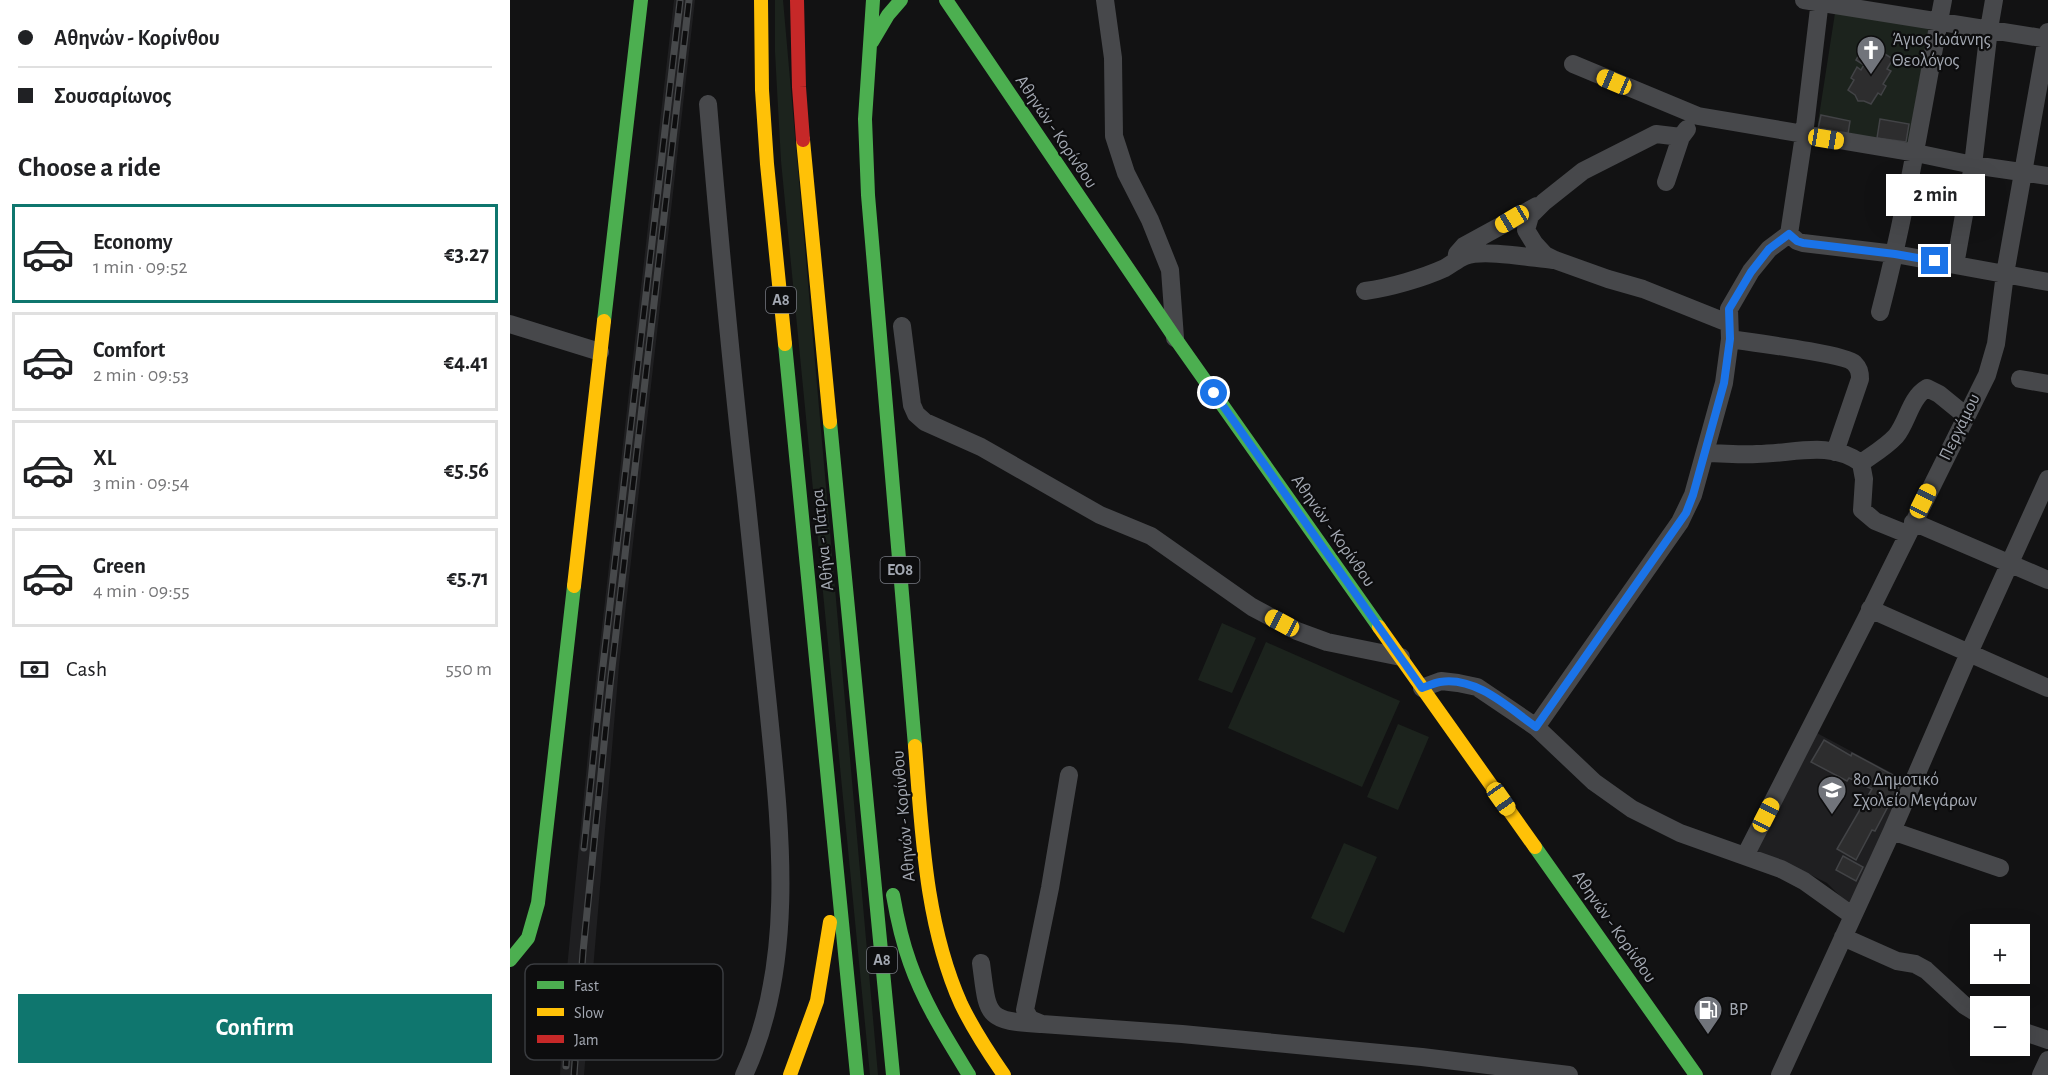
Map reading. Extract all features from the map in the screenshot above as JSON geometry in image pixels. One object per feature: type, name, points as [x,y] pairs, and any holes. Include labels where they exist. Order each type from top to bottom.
[{"type":"main road","points":[[510,960],[523,947],[533,927],[540,893],[641,0]]},
{"type":"main road","name":"Αθήνα - Πάτρα","points":[[761,0],[762,90],[767,164],[856,1075]]},
{"type":"main road","name":"Αθήνα - Πάτρα","points":[[797,0],[798,69],[804,158],[893,1075]]},
{"type":"main road","name":"Αθηνών - Κορίνθου","points":[[873,0],[865,119],[869,214],[927,880],[939,938],[956,993],[987,1050],[1004,1075]]},
{"type":"main road","points":[[869,49],[888,15],[901,0]]},
{"type":"main road","name":"Αθηνών - Κορίνθου","points":[[945,1],[1175,338],[1696,1075]]},
{"type":"main road","points":[[871,844],[892,893],[905,949],[913,972],[937,1022],[969,1075]]},
{"type":"main road","points":[[790,1075],[817,1001],[837,877]]},
{"type":"street","points":[[1105,0],[1113,58],[1114,136],[1126,173],[1150,220],[1170,270],[1175,338]]},
{"type":"street","points":[[1880,312],[1895,254],[1916,153],[1943,0]]},
{"type":"street","points":[[1955,265],[1973,165],[1994,0]]},
{"type":"street","points":[[1536,727],[1686,513],[1693,495],[1724,383],[1729,309],[1751,272],[1769,249],[1789,234],[1804,135],[1815,1],[1989,29],[2048,36]]},
{"type":"street","name":"Περγάμου","points":[[1745,856],[1986,375],[1996,344],[2005,274],[2048,36]]},
{"type":"street","points":[[1573,64],[1698,116],[1916,153],[1973,165],[2048,176]]},
{"type":"street","points":[[708,104],[730,357],[777,796],[778,947],[766,1012],[744,1075]]},
{"type":"street","points":[[1665,182],[1681,137],[1698,116]]},
{"type":"street","points":[[1681,137],[1666,134],[1647,137],[1582,171],[1530,216],[1526,230],[1545,255],[1555,260],[1643,289],[1729,331],[1852,361],[1860,371],[1860,379],[1835,452]]},
{"type":"street","points":[[1455,262],[1464,246],[1544,202]]},
{"type":"street","points":[[1789,234],[1803,243],[1895,254],[2048,282]]},
{"type":"street","points":[[1365,291],[1420,277],[1466,256],[1488,254],[1555,260]]},
{"type":"street","points":[[510,324],[600,352]]},
{"type":"street","points":[[902,326],[912,405],[916,414],[925,422],[990,452],[1100,515],[1151,536],[1252,607],[1297,631],[1327,642],[1401,657]]},
{"type":"street","points":[[2020,379],[2048,384]]},
{"type":"street","points":[[1861,463],[1894,438],[1920,392],[1927,387],[1966,416]]},
{"type":"street","points":[[1706,453],[1759,454],[1806,449],[1851,456],[1861,463],[1864,479],[1863,510],[1875,521],[1910,528],[2008,563],[2048,580]]},
{"type":"street","points":[[1780,1075],[1892,831],[2008,563],[2048,479]]},
{"type":"street","points":[[1870,609],[2048,688]]},
{"type":"street","points":[[1422,688],[1441,681],[1477,687],[1536,727],[1594,782],[1632,809],[1680,833],[1781,868],[1804,881],[1853,916]]},
{"type":"street","points":[[1042,1024],[1030,1020],[1025,1010],[1050,888],[1069,775]]},
{"type":"street","points":[[1892,831],[2000,868]]},
{"type":"street","points":[[1843,937],[1897,961],[1915,964],[1926,970],[1970,1008]]},
{"type":"street","points":[[981,963],[990,1011],[997,1018],[1021,1023],[1182,1034],[1422,1057],[1564,1075]]},
{"type":"street","points":[[2030,1034],[2048,1040]]},
{"type":"street","points":[[2041,1075],[2048,1060]]},
{"type":"shaded area","points":[[674,0],[695,0],[619,666],[593,964],[567,964],[591,723]]},
{"type":"shaded area","points":[[775,0],[783,0],[878,1075],[870,1075],[781,161],[775,52]]},
{"type":"shaded area","points":[[1835,13],[1929,27],[1908,144],[1817,129]]},
{"type":"shaded area","points":[[1222,623],[1256,638],[1232,693],[1198,680]]},
{"type":"shaded area","points":[[1266,642],[1400,701],[1362,787],[1228,728]]},
{"type":"shaded area","points":[[1398,724],[1429,737],[1398,810],[1367,797]]},
{"type":"shaded area","name":"8ο Δημοτικό Σχολείο Μεγάρων","points":[[1815,732],[1907,781],[1851,907],[1827,883],[1755,851]]},
{"type":"shaded area","points":[[1344,843],[1377,857],[1344,933],[1311,918]]},
{"type":"shaded area","points":[[561,1060],[585,1060],[584,1075],[560,1075]]},
{"type":"building","name":"Άγιος Ιωάννης Θεολόγος","points":[[1880,51],[1893,59],[1887,69],[1891,71],[1883,84],[1886,86],[1881,95],[1878,93],[1871,104],[1858,101],[1855,95],[1848,90],[1854,80],[1851,78],[1857,67],[1861,70],[1864,65],[1856,60],[1860,53],[1873,61]]},
{"type":"building","points":[[1821,115],[1850,121],[1848,134],[1818,129]]},
{"type":"building","points":[[1880,119],[1909,124],[1906,142],[1877,138]]},
{"type":"building","points":[[1824,740],[1851,756],[1852,753],[1902,780],[1875,831],[1872,830],[1856,860],[1837,849],[1872,789],[1849,778],[1847,781],[1811,762]]},
{"type":"building","points":[[1843,856],[1863,867],[1856,881],[1836,870]]},
{"type":"railway","points":[[582,964],[610,685],[689,0]]},
{"type":"railway","points":[[584,848],[680,1]]},
{"type":"railway","points":[[566,1060],[566,1066]]},
{"type":"railway","points":[[574,1075],[575,1060]]},
{"type":"traffic: fast","points":[[604,321],[641,0]]},
{"type":"traffic: fast","points":[[873,0],[865,119],[868,195],[915,746]]},
{"type":"traffic: fast","points":[[872,42],[888,15],[901,0]]},
{"type":"traffic: fast","points":[[946,0],[1175,338],[1379,627]]},
{"type":"traffic: fast","points":[[785,344],[857,1075]]},
{"type":"traffic: fast","points":[[830,422],[893,1075]]},
{"type":"traffic: fast","points":[[510,960],[528,938],[538,903],[574,586]]},
{"type":"traffic: fast","points":[[1535,847],[1696,1075]]},
{"type":"traffic: fast","points":[[893,895],[902,938],[916,978],[969,1075]]},
{"type":"traffic: slow","points":[[761,0],[762,90],[767,164],[785,344]]},
{"type":"traffic: slow","points":[[803,140],[830,422]]},
{"type":"traffic: slow","points":[[574,586],[604,321]]},
{"type":"traffic: slow","points":[[1379,627],[1535,847]]},
{"type":"traffic: slow","points":[[915,746],[927,877],[940,942],[961,1004],[1004,1075]]},
{"type":"traffic: slow","points":[[790,1075],[817,1001],[830,922]]},
{"type":"traffic: jam","points":[[797,0],[803,140]]},
{"type":"place","name":"Άγιος Ιωάννης Θεολόγος","points":[[1871,76]]},
{"type":"place","name":"8ο Δημοτικό Σχολείο Μεγάρων","points":[[1832,816]]},
{"type":"place","name":"BP","points":[[1708,1036]]},
{"type":"route","points":[[1214,393],[1422,688],[1441,681],[1477,687],[1536,727],[1686,513],[1706,453],[1724,383],[1729,357],[1729,309],[1751,272],[1769,249],[1789,234],[1803,243],[1935,261]]}]
